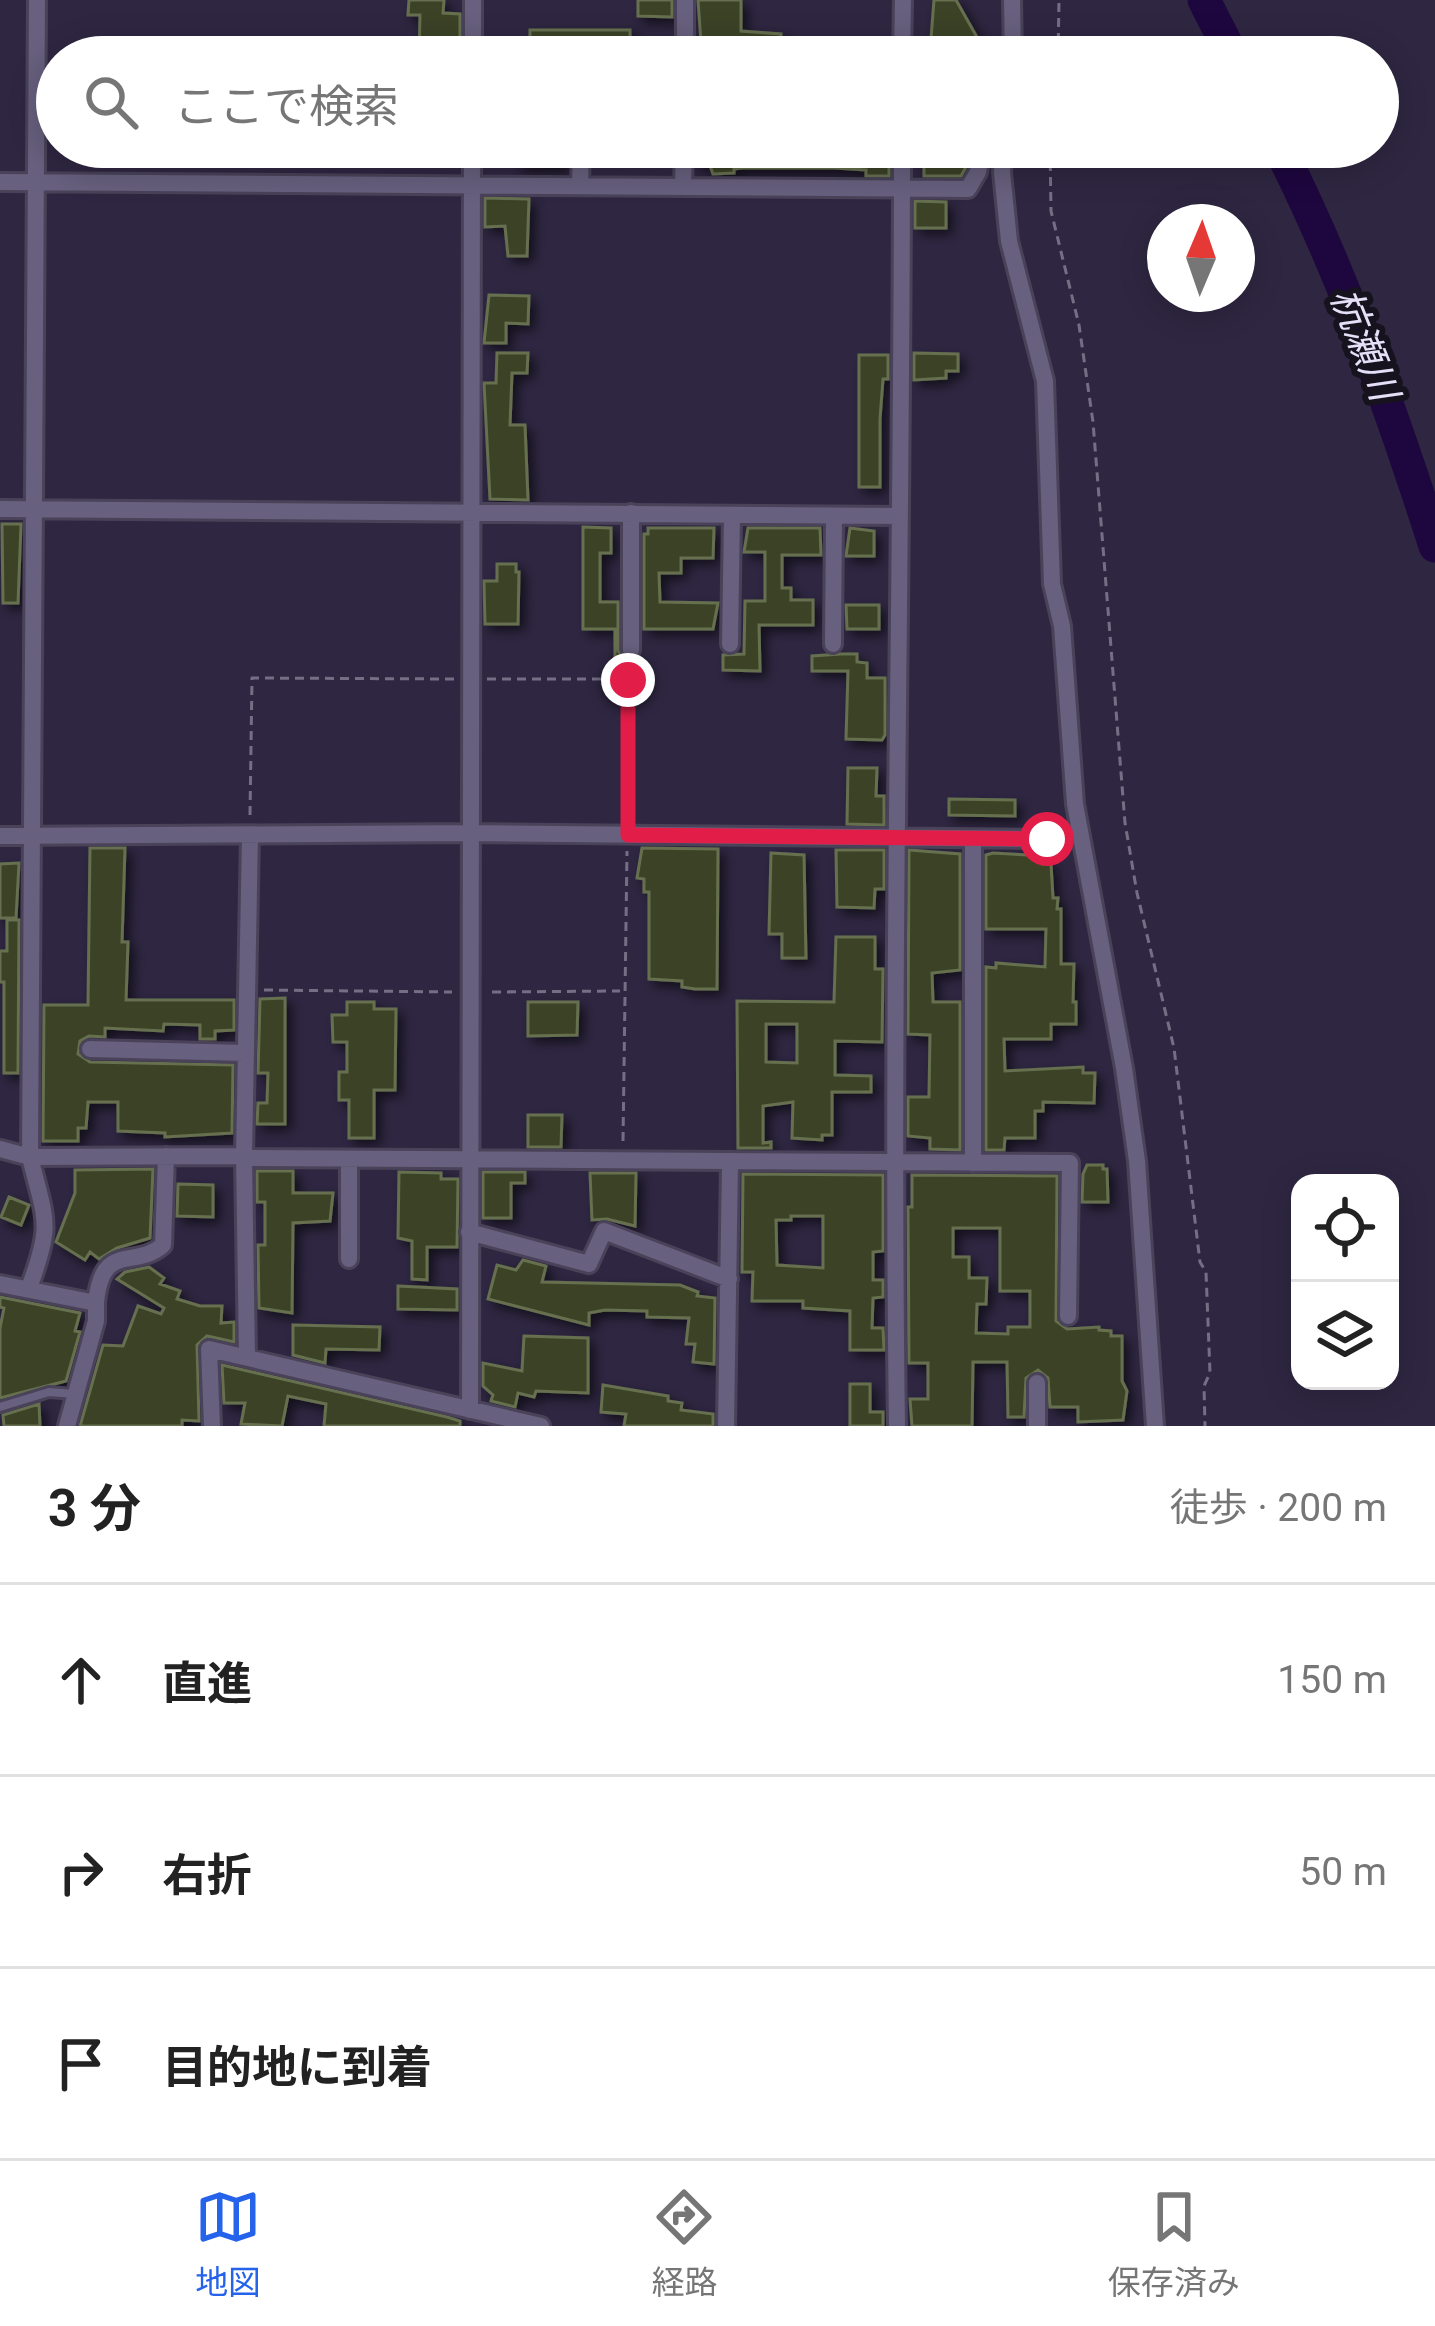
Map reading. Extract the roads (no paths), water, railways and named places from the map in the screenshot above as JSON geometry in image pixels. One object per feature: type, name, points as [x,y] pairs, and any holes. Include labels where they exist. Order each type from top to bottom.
[{"type":"street","points":[[37,0],[37,36]]},
{"type":"street","points":[[472,36],[473,0]]},
{"type":"street","points":[[685,0],[685,36]]},
{"type":"street","points":[[902,36],[903,0]]},
{"type":"street","points":[[1011,36],[1012,0]]},
{"type":"street","points":[[28,1288],[46,1240],[47,1219],[30,1156],[36,91]]},
{"type":"street","points":[[470,1410],[472,168]]},
{"type":"street","points":[[580,168],[580,186]]},
{"type":"street","points":[[683,168],[683,187]]},
{"type":"street","points":[[897,1426],[894,1163],[902,168]]},
{"type":"street","points":[[0,182],[968,190],[979,168]]},
{"type":"street","points":[[1002,168],[1009,241],[1045,381],[1052,584],[1062,626],[1075,804],[1137,1161],[1155,1426]]},
{"type":"street","points":[[0,509],[900,516]]},
{"type":"street","points":[[631,513],[631,650]]},
{"type":"street","points":[[730,644],[732,514]]},
{"type":"street","points":[[833,644],[834,516]]},
{"type":"street","points":[[0,836],[472,833],[1047,839]]},
{"type":"street","points":[[247,1357],[245,1007],[250,990],[250,835]]},
{"type":"street","points":[[973,839],[973,1163]]},
{"type":"street","points":[[91,1049],[245,1053]]},
{"type":"street","points":[[0,1149],[30,1156],[1070,1163],[1068,1316]]},
{"type":"street","points":[[67,1426],[96,1321],[103,1276],[125,1256],[155,1252],[166,1238],[166,1156]]},
{"type":"street","points":[[349,1159],[350,1258]]},
{"type":"street","points":[[726,1426],[730,1162]]},
{"type":"street","points":[[470,1232],[589,1264],[604,1231],[729,1280]]},
{"type":"street","points":[[0,1285],[96,1303]]},
{"type":"street","points":[[212,1426],[208,1349],[541,1426]]},
{"type":"street","points":[[1037,1383],[1037,1426]]},
{"type":"lane","points":[[0,1407],[50,1392],[74,1394]]},
{"type":"waterway","name":"杭瀬川","points":[[1204,0],[1222,36]]},
{"type":"waterway","name":"杭瀬川","points":[[1289,168],[1365,344],[1435,546]]}]
